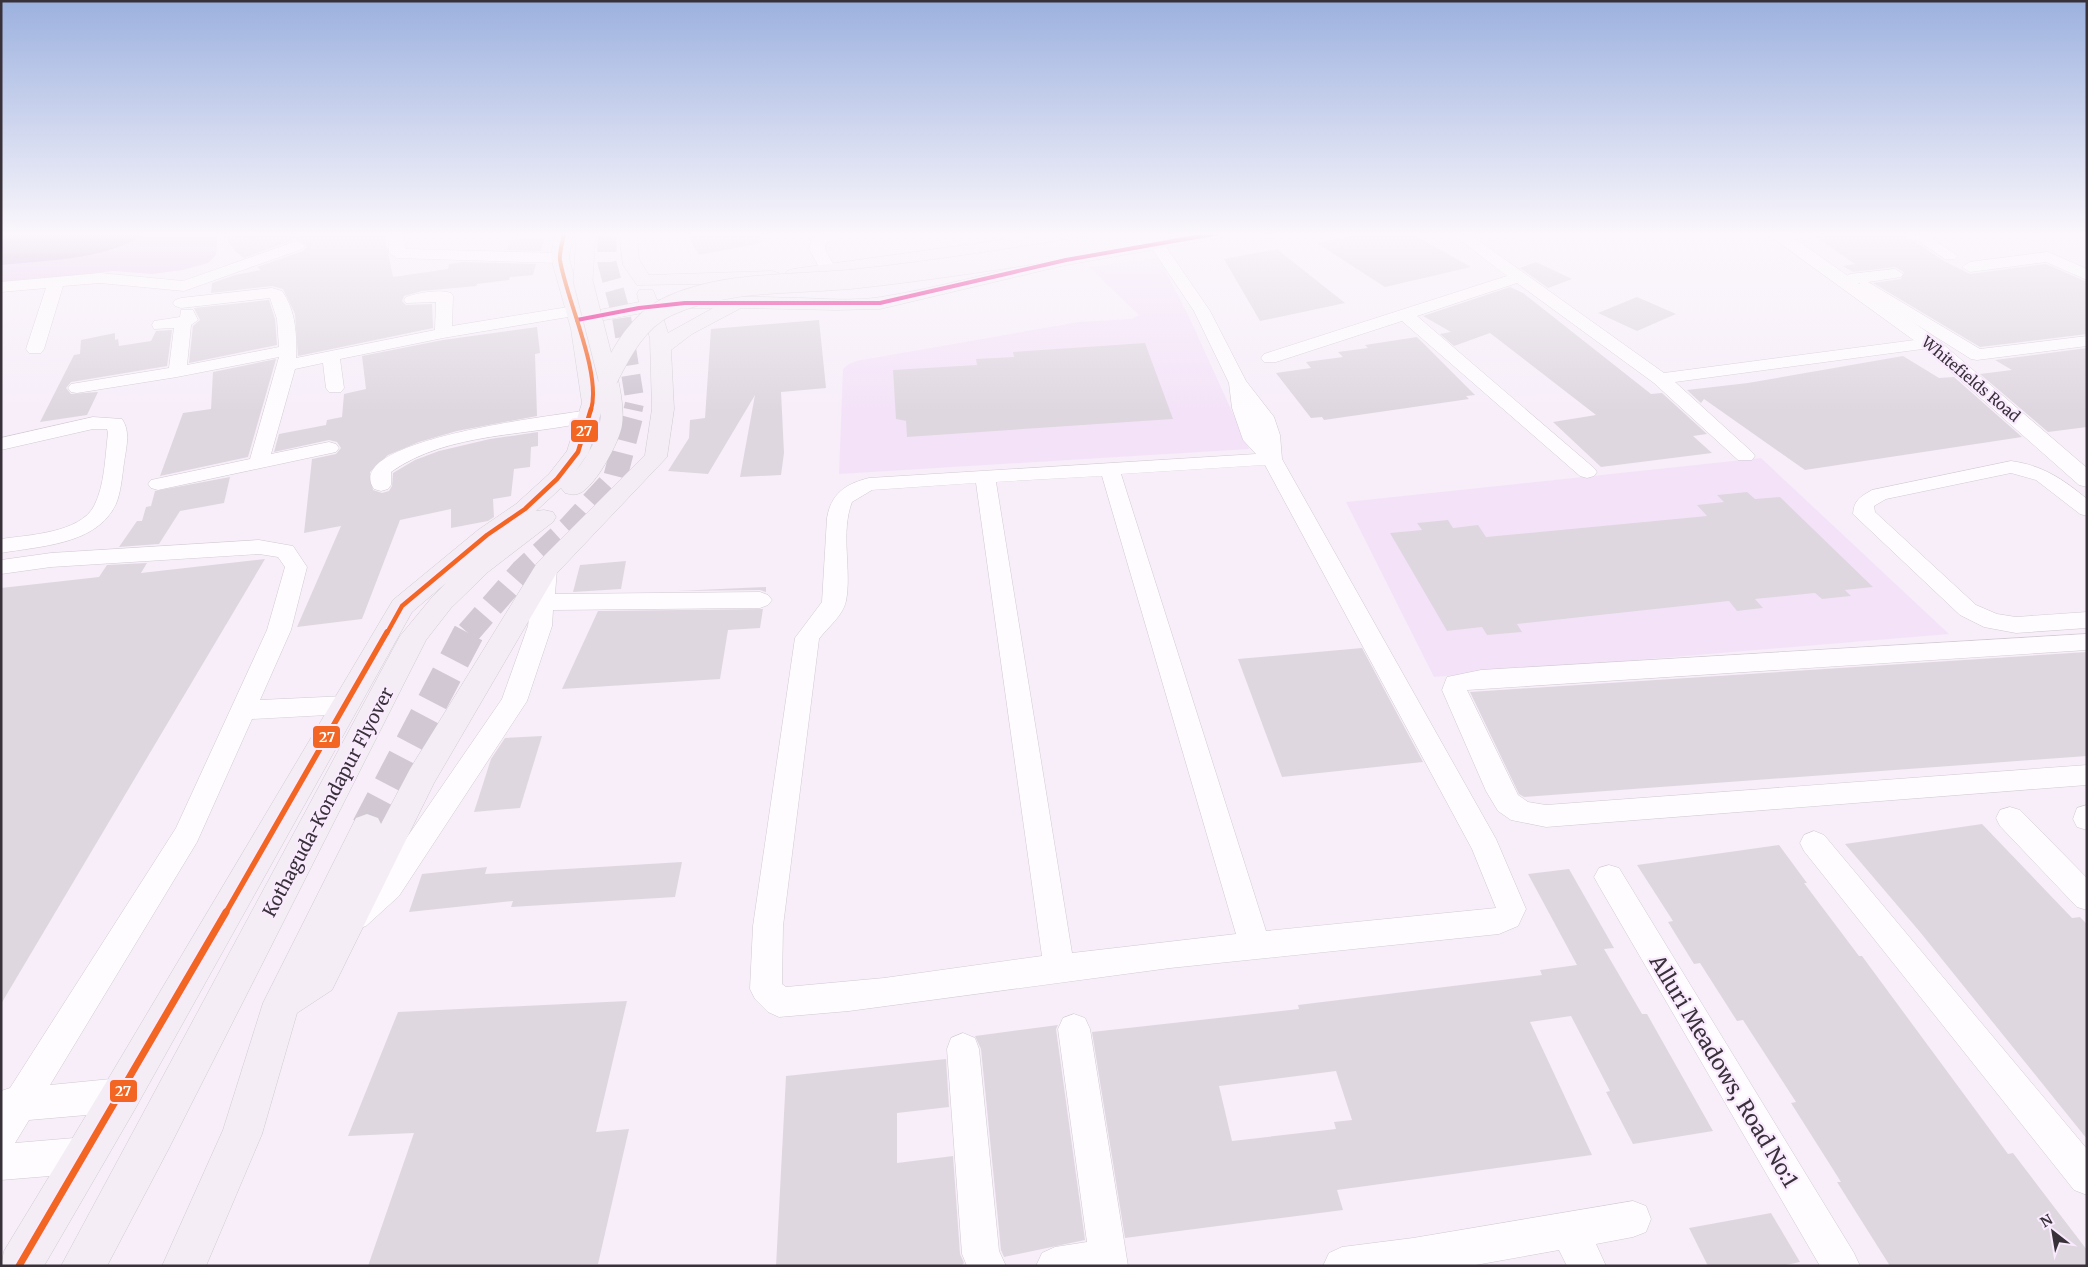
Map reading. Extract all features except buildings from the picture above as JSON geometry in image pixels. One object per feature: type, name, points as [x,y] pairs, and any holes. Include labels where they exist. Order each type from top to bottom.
[{"type":"main road","points":[[19,1266],[121,1095],[402,606],[487,535],[525,509],[557,479],[578,452],[593,403],[591,380],[569,292]]},
{"type":"main road","name":"Kothaguda-Kondapur Flyover","points":[[83,1266],[163,1118],[414,636],[442,602],[479,566],[544,517],[576,485],[598,457],[610,430],[611,397],[587,292]]},
{"type":"main road","points":[[574,311],[692,292]]},
{"type":"main road","points":[[608,379],[634,334],[650,318],[664,308],[692,297],[723,292]]},
{"type":"main road","points":[[647,300],[854,305],[880,303],[927,292]]},
{"type":"main road","points":[[281,1003],[319,978],[421,778],[546,569],[656,457],[663,409],[660,338],[647,300]]},
{"type":"main road","points":[[660,348],[685,330],[740,302]]},
{"type":"main road","points":[[184,1266],[242,1134],[281,1003],[367,827]]},
{"type":"street","points":[[35,349],[53,292]]},
{"type":"street","points":[[172,292],[182,294],[276,294],[283,303],[288,358],[258,464]]},
{"type":"street","points":[[182,294],[186,292]]},
{"type":"street","points":[[1191,292],[1238,383],[1241,408],[1253,440],[1272,459],[1486,847],[1511,909],[1507,918],[1059,968],[839,1000],[779,1002],[766,989],[768,926],[806,638],[813,628],[829,613],[834,602],[837,523],[841,502],[851,492],[869,484],[1272,459]]},
{"type":"street","points":[[1270,358],[1473,292]]},
{"type":"street","points":[[1542,292],[1660,379],[1745,456]]},
{"type":"street","name":"Whitefields Road","points":[[1858,292],[1930,342],[2087,480]]},
{"type":"street","points":[[1876,292],[1977,355],[2087,341]]},
{"type":"street","points":[[160,325],[190,320],[182,294]]},
{"type":"street","points":[[412,300],[445,296],[443,333]]},
{"type":"street","points":[[77,388],[177,372],[288,358],[331,356],[443,333],[574,311]]},
{"type":"street","points":[[1404,314],[1587,472]]},
{"type":"street","points":[[177,372],[183,322]]},
{"type":"street","points":[[1660,379],[1930,342]]},
{"type":"street","points":[[1959,366],[2087,348]]},
{"type":"street","points":[[331,356],[335,388]]},
{"type":"street","points":[[381,485],[381,470],[392,462],[413,452],[466,438],[589,416]]},
{"type":"street","points":[[1,444],[93,423],[115,423],[118,433],[105,506],[95,519],[72,533],[1,546]]},
{"type":"street","points":[[158,484],[329,448]]},
{"type":"street","points":[[2087,510],[2048,478],[2027,468],[2011,467],[1879,494],[1864,504],[1864,514],[1968,610],[1992,621],[2016,625],[2087,620]]},
{"type":"street","points":[[1110,470],[1254,945]]},
{"type":"street","points":[[985,477],[1059,968]]},
{"type":"street","points":[[1,566],[51,560],[259,547],[285,551],[296,567],[279,630],[187,834],[10,1105],[1,1133]]},
{"type":"street","points":[[346,925],[389,887],[514,701],[540,626],[546,569]]},
{"type":"street","points":[[542,602],[760,600]]},
{"type":"street","points":[[2087,642],[1481,679],[1456,683],[1454,690],[1500,791],[1508,803],[1521,812],[1546,816],[2087,775]]},
{"type":"street","points":[[243,710],[346,705]]},
{"type":"street","points":[[2010,818],[2087,898]]},
{"type":"street","points":[[1814,843],[2087,1177]]},
{"type":"street","name":"Alluri Meadows, Road No:1","points":[[1609,877],[1841,1266]]},
{"type":"street","points":[[1074,1029],[1087,1263]]},
{"type":"street","points":[[963,1049],[981,1254],[987,1266]]},
{"type":"street","points":[[10,1105],[121,1095]]},
{"type":"street","points":[[1,1162],[86,1155]]},
{"type":"street","points":[[1342,1266],[1415,1261],[1633,1219]]},
{"type":"street","points":[[1568,1230],[1587,1266]]},
{"type":"shaded area","points":[[1115,292],[1176,292],[1249,449],[839,474],[843,369],[849,364],[856,361],[1079,322],[1132,319],[1139,315]]},
{"type":"shaded area","points":[[1761,458],[1949,634],[1434,677],[1346,502]]},
{"type":"tunnel","points":[[615,292],[621,314],[635,401],[633,410]]},
{"type":"tunnel","points":[[468,633],[523,570],[570,527],[615,478],[633,409]]},
{"type":"tunnel","points":[[367,827],[469,632]]},
{"type":"transit line","name":"27","points":[[19,1266],[121,1095],[402,606],[487,535],[525,509],[557,479],[578,452],[593,403],[591,380],[581,329],[569,292]]},
{"type":"transit line","points":[[577,320],[670,304],[723,302],[836,305],[880,303],[927,292]]}]
